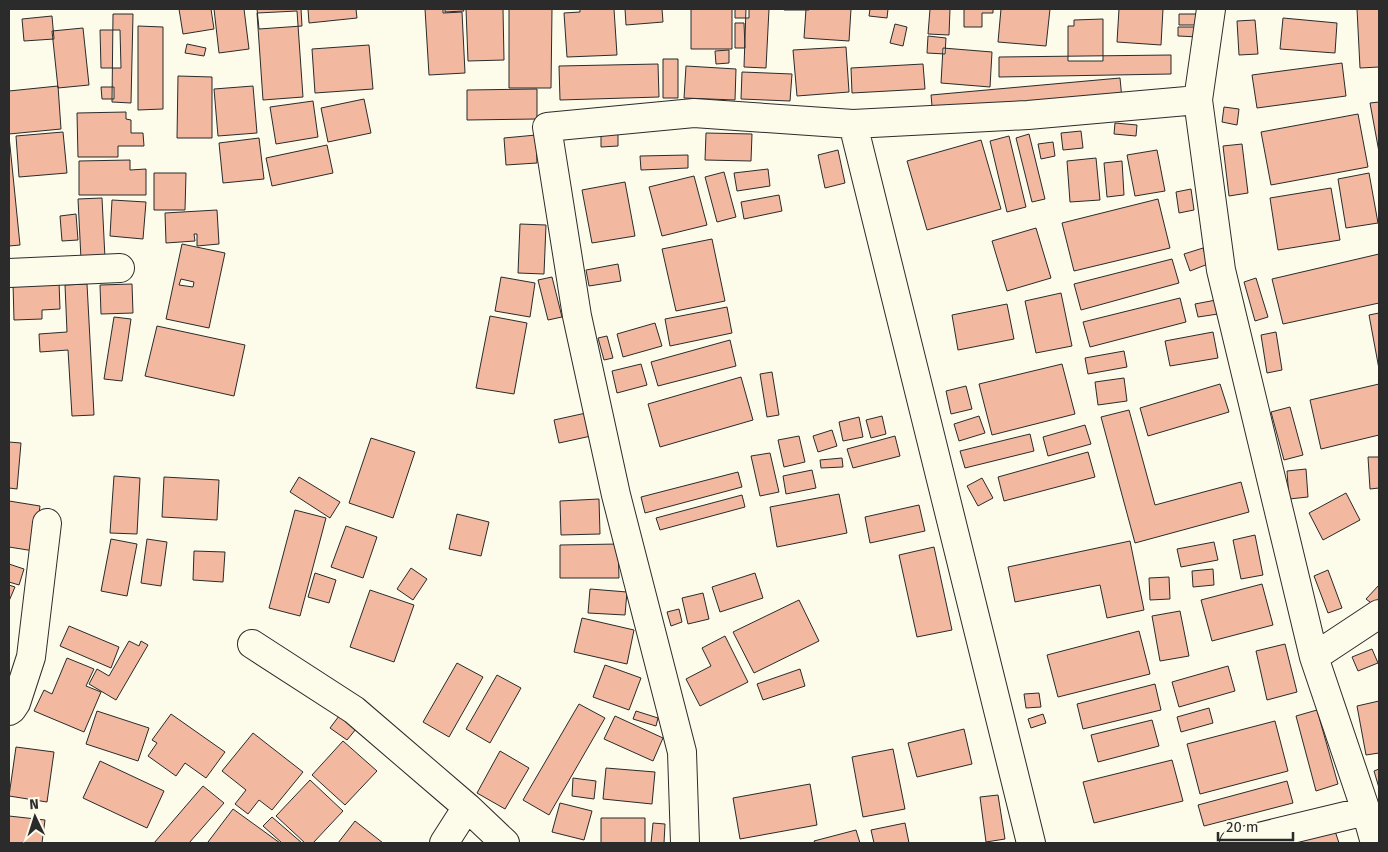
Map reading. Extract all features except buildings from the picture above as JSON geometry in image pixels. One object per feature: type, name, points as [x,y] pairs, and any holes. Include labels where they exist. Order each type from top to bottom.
[{"type":"street","points":[[1211,9],[1198,100],[1221,270],[1314,657],[1375,843]]},
{"type":"street","points":[[685,843],[682,752],[616,495],[577,316],[548,127],[694,113],[853,124],[1028,116],[1198,100]]},
{"type":"street","points":[[853,124],[1031,843]]},
{"type":"street","points":[[9,273],[120,268]]},
{"type":"street","points":[[9,711],[12,710],[16,703],[31,657],[47,523]]},
{"type":"street","points":[[1314,657],[1379,614]]},
{"type":"street","points":[[252,644],[354,710],[505,843]]},
{"type":"street","points":[[444,843],[467,808]]},
{"type":"street","points":[[1234,843],[1366,811]]}]
